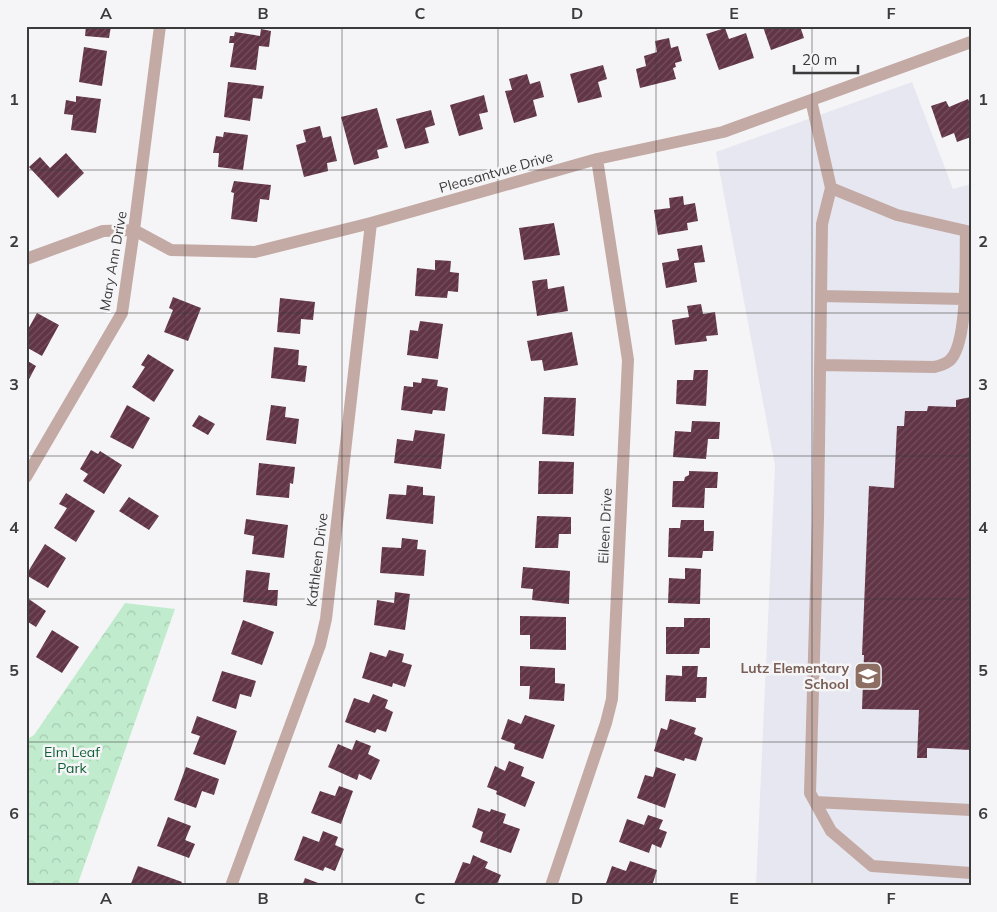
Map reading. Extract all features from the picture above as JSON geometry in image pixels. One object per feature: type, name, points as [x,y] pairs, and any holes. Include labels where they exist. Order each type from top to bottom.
[{"type":"street","name":"Mary Ann Drive","points":[[26,477],[122,313],[160,26]]},
{"type":"street","name":"Pleasantvue Drive","points":[[134,230],[171,250],[255,252],[597,160],[723,132],[971,42]]},
{"type":"street","points":[[811,100],[831,188],[822,224],[810,794],[831,830],[872,866],[971,872]]},
{"type":"street","name":"Eileen Drive","points":[[551,886],[612,700],[628,360],[597,160]]},
{"type":"street","points":[[820,365],[934,368],[949,361],[958,350],[963,328],[968,232],[897,215],[831,188]]},
{"type":"street","name":"Kathleen Drive","points":[[231,886],[320,645],[326,619],[371,222]]},
{"type":"street","points":[[26,259],[103,231],[134,230]]},
{"type":"street","points":[[821,296],[964,299]]},
{"type":"street","points":[[815,802],[971,810]]},
{"type":"shaded area","name":"Lutz Elementary School","points":[[912,82],[953,189],[971,184],[971,886],[756,886],[775,466],[716,152]]},
{"type":"green space","name":"Elm Leaf Park","points":[[125,603],[175,609],[77,886],[26,886],[26,740],[34,735]]},
{"type":"building","points":[[86,26],[111,26],[109,38],[85,36]]},
{"type":"building","points":[[800,26],[804,38],[771,50],[763,27]]},
{"type":"building","points":[[725,28],[729,39],[746,33],[754,58],[719,70],[706,34]]},
{"type":"building","points":[[261,29],[271,31],[269,47],[259,46],[256,70],[230,67],[234,43],[229,43],[230,36],[234,36],[235,32],[260,36]]},
{"type":"building","points":[[669,38],[671,48],[678,46],[682,61],[675,63],[676,67],[673,68],[676,79],[640,88],[636,69],[646,66],[644,56],[657,52],[655,41]]},
{"type":"building","points":[[84,47],[107,51],[102,86],[79,82]]},
{"type":"building","points":[[603,65],[607,79],[598,82],[602,97],[578,103],[570,74]]},
{"type":"building","points":[[527,74],[530,84],[540,81],[544,97],[533,100],[537,116],[514,123],[505,91],[512,90],[509,79]]},
{"type":"building","points":[[228,82],[264,86],[262,99],[253,98],[250,121],[224,117]]},
{"type":"building","points":[[484,95],[488,112],[479,114],[483,129],[459,136],[450,105]]},
{"type":"building","points":[[76,96],[101,99],[96,133],[71,130],[73,115],[64,114],[66,100],[76,102]]},
{"type":"building","points":[[968,99],[971,106],[971,137],[957,142],[954,133],[942,138],[931,106],[946,101],[949,107]]},
{"type":"building","points":[[377,108],[388,147],[377,150],[379,158],[354,165],[341,117]]},
{"type":"building","points":[[431,110],[435,125],[425,128],[429,143],[405,149],[396,119]]},
{"type":"building","points":[[320,126],[323,138],[331,136],[337,161],[327,163],[328,171],[304,177],[296,145],[306,142],[303,130]]},
{"type":"building","points":[[224,132],[248,135],[243,170],[218,167],[219,153],[213,153],[216,136],[223,137]]},
{"type":"building","points":[[66,153],[84,173],[58,198],[29,167],[40,157],[50,168]]},
{"type":"building","points":[[234,181],[271,185],[269,200],[260,199],[257,222],[231,219],[234,193],[231,192]]},
{"type":"building","points":[[683,196],[684,205],[695,203],[698,221],[687,223],[688,230],[658,235],[654,210],[670,208],[669,198]]},
{"type":"building","points":[[554,223],[560,255],[524,260],[519,228]]},
{"type":"building","points":[[702,245],[705,262],[694,263],[697,282],[666,288],[662,263],[679,260],[677,249]]},
{"type":"building","points":[[435,260],[451,261],[450,272],[459,273],[458,292],[448,291],[447,298],[415,296],[417,268],[435,270]]},
{"type":"building","points":[[547,279],[548,289],[564,286],[568,311],[537,316],[532,281]]},
{"type":"building","points":[[173,297],[201,308],[188,341],[164,332],[173,310],[169,308]]},
{"type":"building","points":[[280,298],[315,302],[313,320],[301,319],[300,334],[277,332]]},
{"type":"building","points":[[701,304],[703,314],[715,312],[718,335],[706,336],[707,341],[675,345],[672,320],[689,317],[687,306]]},
{"type":"building","points":[[37,313],[59,325],[42,356],[26,347],[26,333]]},
{"type":"building","points":[[420,321],[443,324],[438,359],[407,355],[410,330],[418,331]]},
{"type":"building","points":[[572,332],[578,365],[544,371],[542,360],[531,361],[527,341]]},
{"type":"building","points":[[274,347],[299,350],[298,365],[307,366],[305,382],[271,378]]},
{"type":"building","points":[[148,354],[174,370],[154,402],[132,387],[145,367],[141,365]]},
{"type":"building","points":[[26,360],[36,366],[26,385]]},
{"type":"building","points":[[694,370],[708,370],[706,406],[676,404],[677,380],[693,380]]},
{"type":"building","points":[[422,378],[438,380],[437,386],[448,388],[445,411],[433,410],[432,414],[401,410],[404,386],[413,387],[413,382],[421,383]]},
{"type":"building","points":[[544,397],[576,398],[574,436],[542,434]]},
{"type":"building","name":"Lutz Elementary School","points":[[971,397],[971,750],[927,748],[927,758],[917,758],[919,710],[862,709],[864,655],[862,655],[869,486],[894,488],[897,426],[904,426],[905,411],[927,411],[928,406],[956,407],[956,400]]},
{"type":"building","points":[[127,405],[150,418],[133,449],[110,437]]},
{"type":"building","points":[[271,405],[286,407],[285,417],[299,419],[296,444],[266,440]]},
{"type":"building","points":[[199,415],[215,424],[208,435],[192,426]]},
{"type":"building","points":[[692,421],[720,422],[719,439],[708,439],[706,459],[673,457],[675,431],[691,432]]},
{"type":"building","points":[[415,430],[445,434],[441,469],[394,463],[397,439],[413,441]]},
{"type":"building","points":[[91,450],[98,454],[100,451],[122,465],[104,494],[83,481],[88,474],[80,469]]},
{"type":"building","points":[[539,461],[574,462],[573,494],[538,494]]},
{"type":"building","points":[[259,463],[295,467],[293,484],[290,483],[289,498],[256,495]]},
{"type":"building","points":[[689,471],[718,472],[717,488],[705,488],[704,508],[672,507],[673,481],[684,481],[685,477],[689,475]]},
{"type":"building","points":[[407,485],[423,487],[423,495],[435,496],[433,524],[386,519],[389,494],[406,495]]},
{"type":"building","points":[[66,493],[95,511],[76,542],[54,528],[67,508],[59,504]]},
{"type":"building","points":[[129,497],[159,516],[149,530],[119,511]]},
{"type":"building","points":[[537,516],[571,517],[571,534],[559,534],[558,548],[535,548]]},
{"type":"building","points":[[246,519],[288,525],[284,558],[252,554],[254,536],[244,534]]},
{"type":"building","points":[[681,520],[704,520],[704,531],[714,531],[713,551],[703,551],[702,558],[668,557],[669,528],[680,528]]},
{"type":"building","points":[[402,538],[418,540],[417,549],[426,550],[424,576],[380,573],[382,547],[401,548]]},
{"type":"building","points":[[45,544],[66,558],[48,588],[26,575]]},
{"type":"building","points":[[523,567],[570,571],[569,604],[532,600],[533,589],[521,588]]},
{"type":"building","points":[[685,568],[701,569],[700,604],[668,603],[669,578],[685,579]]},
{"type":"building","points":[[246,570],[270,573],[268,590],[278,590],[277,606],[243,602]]},
{"type":"building","points":[[395,592],[410,594],[405,630],[374,625],[377,600],[394,603]]},
{"type":"building","points":[[26,597],[46,611],[36,627],[28,622],[26,625]]},
{"type":"building","points":[[520,616],[566,617],[566,650],[530,649],[530,635],[520,635]]},
{"type":"building","points":[[684,618],[710,618],[710,648],[700,648],[699,654],[666,654],[666,627],[684,627]]},
{"type":"building","points":[[243,620],[274,632],[262,665],[231,654]]},
{"type":"building","points":[[52,630],[79,647],[62,673],[36,657]]},
{"type":"building","points":[[389,650],[404,654],[402,662],[412,665],[405,687],[393,683],[392,687],[362,678],[370,652],[386,657]]},
{"type":"building","points":[[520,666],[555,668],[555,683],[565,684],[564,701],[529,699],[530,686],[520,686]]},
{"type":"building","points":[[682,666],[698,666],[697,677],[707,677],[706,698],[696,698],[696,702],[665,701],[666,675],[682,676]]},
{"type":"building","points":[[222,671],[256,681],[251,697],[240,694],[236,709],[212,701]]},
{"type":"building","points":[[373,694],[388,700],[385,708],[393,712],[386,732],[377,729],[375,733],[345,722],[354,698],[369,703]]},
{"type":"building","points":[[525,715],[555,725],[543,759],[514,749],[515,744],[501,739],[508,719],[521,724]]},
{"type":"building","points":[[197,716],[237,731],[225,765],[193,754],[200,736],[191,733]]},
{"type":"building","points":[[670,719],[696,728],[694,734],[703,738],[696,761],[685,758],[684,761],[654,751],[661,728],[667,730]]},
{"type":"building","points":[[356,740],[371,746],[368,754],[380,760],[371,780],[359,774],[357,780],[328,767],[338,744],[352,750]]},
{"type":"building","points":[[509,761],[524,767],[521,776],[535,782],[525,807],[496,794],[497,791],[487,787],[495,766],[505,771]]},
{"type":"building","points":[[186,767],[219,779],[214,795],[202,791],[196,808],[174,800]]},
{"type":"building","points":[[656,767],[676,774],[665,808],[637,798],[645,775],[653,777]]},
{"type":"building","points":[[339,786],[353,791],[341,824],[311,813],[320,791],[335,796]]},
{"type":"building","points":[[478,808],[490,812],[491,809],[506,814],[503,823],[520,829],[511,853],[480,842],[483,832],[472,827]]},
{"type":"building","points":[[648,815],[663,820],[659,829],[667,832],[661,848],[652,844],[649,853],[619,842],[627,819],[644,825]]},
{"type":"building","points":[[168,817],[191,826],[185,840],[195,844],[189,858],[157,846]]},
{"type":"building","points":[[323,831],[338,837],[335,845],[344,849],[335,871],[325,867],[323,871],[294,860],[303,836],[319,842]]},
{"type":"building","points":[[473,855],[488,862],[485,868],[501,875],[496,886],[460,886],[454,884],[463,862],[470,864]]},
{"type":"building","points":[[630,861],[657,870],[652,886],[640,884],[639,886],[605,886],[612,866],[626,871]]},
{"type":"building","points":[[138,866],[182,882],[180,886],[130,886]]},
{"type":"building","points":[[305,878],[326,886],[302,886]]},
{"type":"place","name":"Lutz Elementary School","points":[[868,676]]}]
